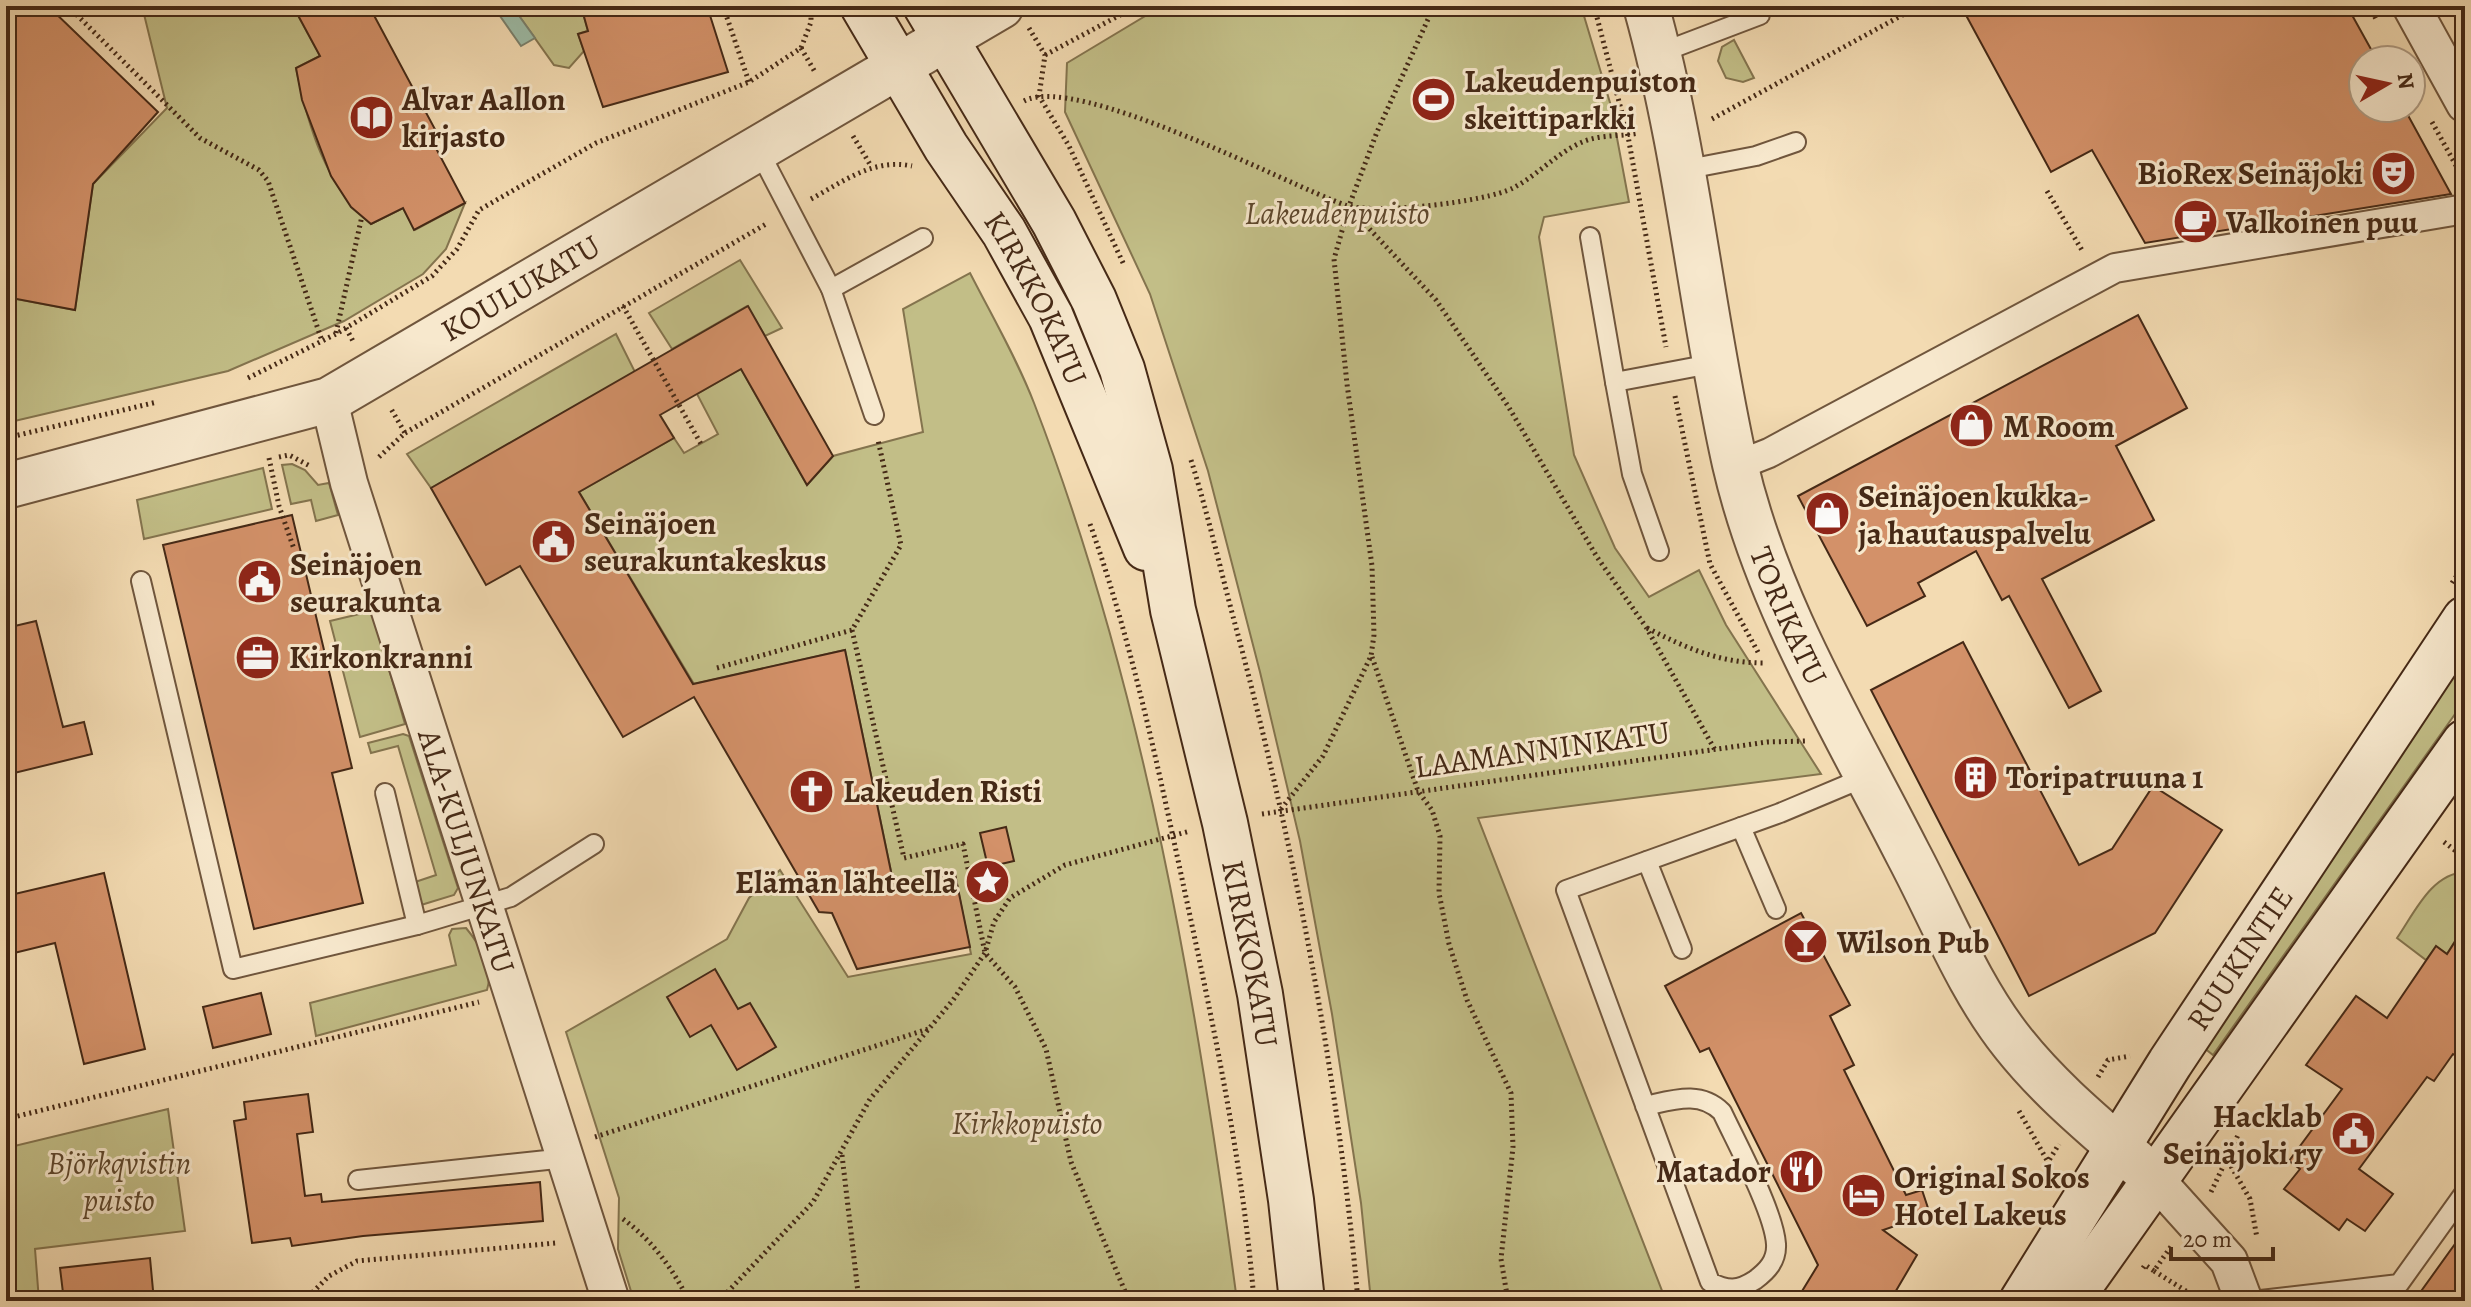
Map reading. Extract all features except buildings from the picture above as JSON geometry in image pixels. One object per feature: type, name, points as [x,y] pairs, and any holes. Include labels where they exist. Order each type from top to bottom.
[{"type":"main road","name":"KIRKKOKATU","points":[[863,6],[897,65],[928,163],[1004,232],[1051,317],[1173,610]]},
{"type":"main road","name":"TORIKATU","points":[[1646,6],[1660,53],[1683,170],[1736,466],[1761,550],[1788,618],[1973,979],[2012,1041],[2063,1097],[2156,1180]]},
{"type":"main road","name":"KOULUKATU","points":[[6,486],[329,400],[897,65],[936,22],[1012,12]]},
{"type":"main road","name":"KIRKKOKATU","points":[[936,22],[1081,274],[1122,369],[1150,470],[1173,610],[1225,823],[1260,994],[1291,1200],[1302,1301]]},
{"type":"main road","name":"RUUKINTIE","points":[[2022,1301],[2118,1145],[2465,619]]},
{"type":"main road","name":"RUUKINTIE","points":[[2069,1301],[2465,742]]},
{"type":"street","points":[[2411,6],[2465,104]]},
{"type":"street","points":[[1736,466],[1769,453],[2115,268],[2465,209]]},
{"type":"street","name":"ALA-KULJUNKATU","points":[[329,400],[344,464],[514,992],[578,1148],[591,1238],[609,1301]]},
{"type":"street","points":[[2156,1180],[2229,1261],[2244,1301]]},
{"type":"lane","points":[[1660,53],[1760,15]]},
{"type":"lane","points":[[1683,170],[1756,156],[1796,142]]},
{"type":"lane","points":[[757,147],[831,289],[874,415]]},
{"type":"lane","points":[[1590,237],[1632,474],[1659,551]]},
{"type":"lane","points":[[831,289],[923,238]]},
{"type":"lane","points":[[1615,382],[1716,363]]},
{"type":"lane","points":[[141,581],[233,969],[417,925],[511,897],[594,844]]},
{"type":"lane","points":[[1645,1106],[1688,1097],[1711,1101],[1722,1112],[1776,1244],[1774,1260],[1766,1272],[1743,1288],[1726,1290],[1710,1282],[1645,1106],[1566,890],[1741,827],[1868,776]]},
{"type":"lane","points":[[385,793],[417,925]]},
{"type":"lane","points":[[1741,827],[1776,909]]},
{"type":"lane","points":[[1647,861],[1682,949]]},
{"type":"lane","points":[[358,1180],[578,1148]]},
{"type":"lane","points":[[2252,1301],[2399,1284],[2465,1192]]},
{"type":"path","points":[[68,6],[200,138],[259,170],[268,181],[322,341]]},
{"type":"path","points":[[723,6],[749,82]]},
{"type":"path","points":[[235,384],[336,334],[432,276],[457,249],[479,210],[596,143],[749,82],[801,48],[811,22],[811,6]]},
{"type":"path","points":[[1045,55],[1137,6]]},
{"type":"path","points":[[1358,1301],[1349,1203],[1323,1014],[1280,810],[1323,756],[1371,656],[1374,635],[1372,566],[1334,259],[1349,206],[1377,132],[1434,6]]},
{"type":"path","points":[[1708,121],[1919,6]]},
{"type":"path","points":[[1012,12],[1045,55],[1039,96]]},
{"type":"path","points":[[993,119],[1039,96],[1086,103],[1175,130],[1349,206],[1384,208],[1493,198],[1516,187],[1573,147],[1591,139],[1628,136]]},
{"type":"path","points":[[2431,120],[2465,182]]},
{"type":"path","points":[[405,433],[871,166],[928,163]]},
{"type":"path","points":[[2047,191],[2098,278]]},
{"type":"path","points":[[1349,206],[1436,300],[1508,406],[1597,557],[1646,627],[1715,750]]},
{"type":"path","points":[[336,334],[362,216]]},
{"type":"path","points":[[623,306],[701,444]]},
{"type":"path","points":[[6,438],[159,402]]},
{"type":"path","points":[[874,415],[901,545],[852,630],[904,858],[963,844],[985,953],[1015,987],[1046,1049],[1071,1162],[1129,1301]]},
{"type":"path","points":[[255,460],[289,455],[316,471],[379,454]]},
{"type":"path","points":[[269,458],[279,506],[294,549]]},
{"type":"path","points":[[1086,512],[1113,587],[1172,834],[1217,1042],[1254,1301]]},
{"type":"path","points":[[1646,627],[1693,651],[1736,663],[1764,663]]},
{"type":"path","points":[[717,668],[852,630]]},
{"type":"path","points":[[1371,656],[1418,791],[1432,810],[1440,836],[1439,893],[1449,944],[1467,1000],[1511,1093],[1513,1147],[1501,1259],[1508,1301]]},
{"type":"path","name":"LAAMANNINKATU","points":[[1280,810],[1715,750],[1811,741]]},
{"type":"path","points":[[719,1301],[813,1202],[870,1099],[929,1029],[985,953],[994,922],[1010,898],[1065,865],[1172,834]]},
{"type":"path","points":[[2444,842],[2465,858]]},
{"type":"path","points":[[6,1119],[514,992]]},
{"type":"path","points":[[578,1148],[929,1029]]},
{"type":"path","points":[[842,1154],[859,1301]]},
{"type":"path","points":[[304,1301],[329,1276],[357,1261],[591,1238],[639,1230]]},
{"type":"path","points":[[2154,1271],[2202,1301]]},
{"type":"green space","points":[[142,6],[293,6],[320,56],[296,68],[306,111],[330,173],[355,208],[371,224],[403,208],[415,230],[465,203],[446,249],[423,274],[344,321],[228,371],[6,423],[6,297],[75,310],[93,184],[167,108]]},
{"type":"green space","points":[[512,6],[581,6],[588,31],[578,34],[584,51],[569,68],[554,65]]},
{"type":"green space","name":"Lakeudenpuisto","points":[[1162,6],[1581,6],[1611,106],[1629,202],[1544,217],[1539,237],[1574,455],[1615,548],[1649,597],[1699,570],[1726,625],[1821,774],[1478,818],[1666,1301],[1371,1301],[1361,1203],[1332,1014],[1300,841],[1260,672],[1208,471],[1150,294],[1065,112],[1067,63]]},
{"type":"green space","points":[[1734,40],[1754,78],[1743,82],[1726,78],[1718,61],[1722,47]]},
{"type":"green space","points":[[740,260],[782,328],[765,336],[747,306],[672,349],[649,313]]},
{"type":"green space","name":"Kirkkopuisto","points":[[970,273],[1034,403],[1073,511],[1136,733],[1184,960],[1237,1301],[634,1301],[618,1249],[619,1198],[566,1032],[727,939],[749,898],[780,870],[848,977],[971,954],[955,875],[894,886],[845,650],[694,684],[579,492],[674,438],[684,453],[718,434],[697,394],[741,369],[807,485],[833,456],[923,432],[903,309]]},
{"type":"green space","points":[[616,334],[635,372],[431,488],[407,454]]},
{"type":"green space","points":[[292,464],[305,470],[318,485],[329,483],[338,515],[316,521],[311,500],[291,504],[282,465]]},
{"type":"green space","points":[[263,468],[272,509],[144,539],[137,500]]},
{"type":"green space","points":[[372,611],[405,724],[360,737],[330,621]]},
{"type":"green space","points":[[2465,652],[2465,700],[2213,1055],[2203,1047]]},
{"type":"green space","points":[[403,734],[409,736],[458,888],[454,895],[421,905],[409,884],[436,875],[398,746],[371,753],[368,743]]},
{"type":"green space","points":[[2465,872],[2465,943],[2457,938],[2447,954],[2436,947],[2426,960],[2397,938],[2433,887],[2453,874]]},
{"type":"green space","points":[[466,928],[481,949],[487,965],[487,990],[316,1036],[310,1003],[456,965],[449,935],[452,929]]},
{"type":"green space","name":"Björkqvistin puisto","points":[[168,1109],[185,1231],[35,1249],[39,1301],[6,1301],[6,1148]]},
{"type":"shaded area","points":[[493,6],[512,6],[535,38],[521,46]]},
{"type":"place","name":"Lakeudenpuiston skeittiparkki","points":[[1433,99]]},
{"type":"place","name":"Alvar Aallon kirjasto","points":[[371,117]]},
{"type":"place","name":"BioRex Seinäjoki","points":[[2394,173]]},
{"type":"place","name":"Valkoinen puu","points":[[2195,222]]},
{"type":"place","name":"M Room","points":[[1972,426]]},
{"type":"place","name":"Seinäjoen kukka- ja hautauspalvelu","points":[[1827,514]]},
{"type":"place","name":"Seinäjoen seurakuntakeskus","points":[[553,541]]},
{"type":"place","name":"Seinäjoen seurakunta","points":[[259,582]]},
{"type":"place","name":"Kirkonkranni","points":[[258,657]]},
{"type":"place","name":"Toripatruuna 1","points":[[1975,777]]},
{"type":"place","name":"Lakeuden Risti","points":[[812,791]]},
{"type":"place","name":"Elämän lähteellä","points":[[988,882]]},
{"type":"place","name":"Wilson Pub","points":[[1806,942]]},
{"type":"place","name":"Hacklab Seinäjoki ry","points":[[2353,1134]]},
{"type":"place","name":"Matador","points":[[1802,1171]]},
{"type":"place","name":"Original Sokos Hotel Lakeus","points":[[1863,1195]]}]
